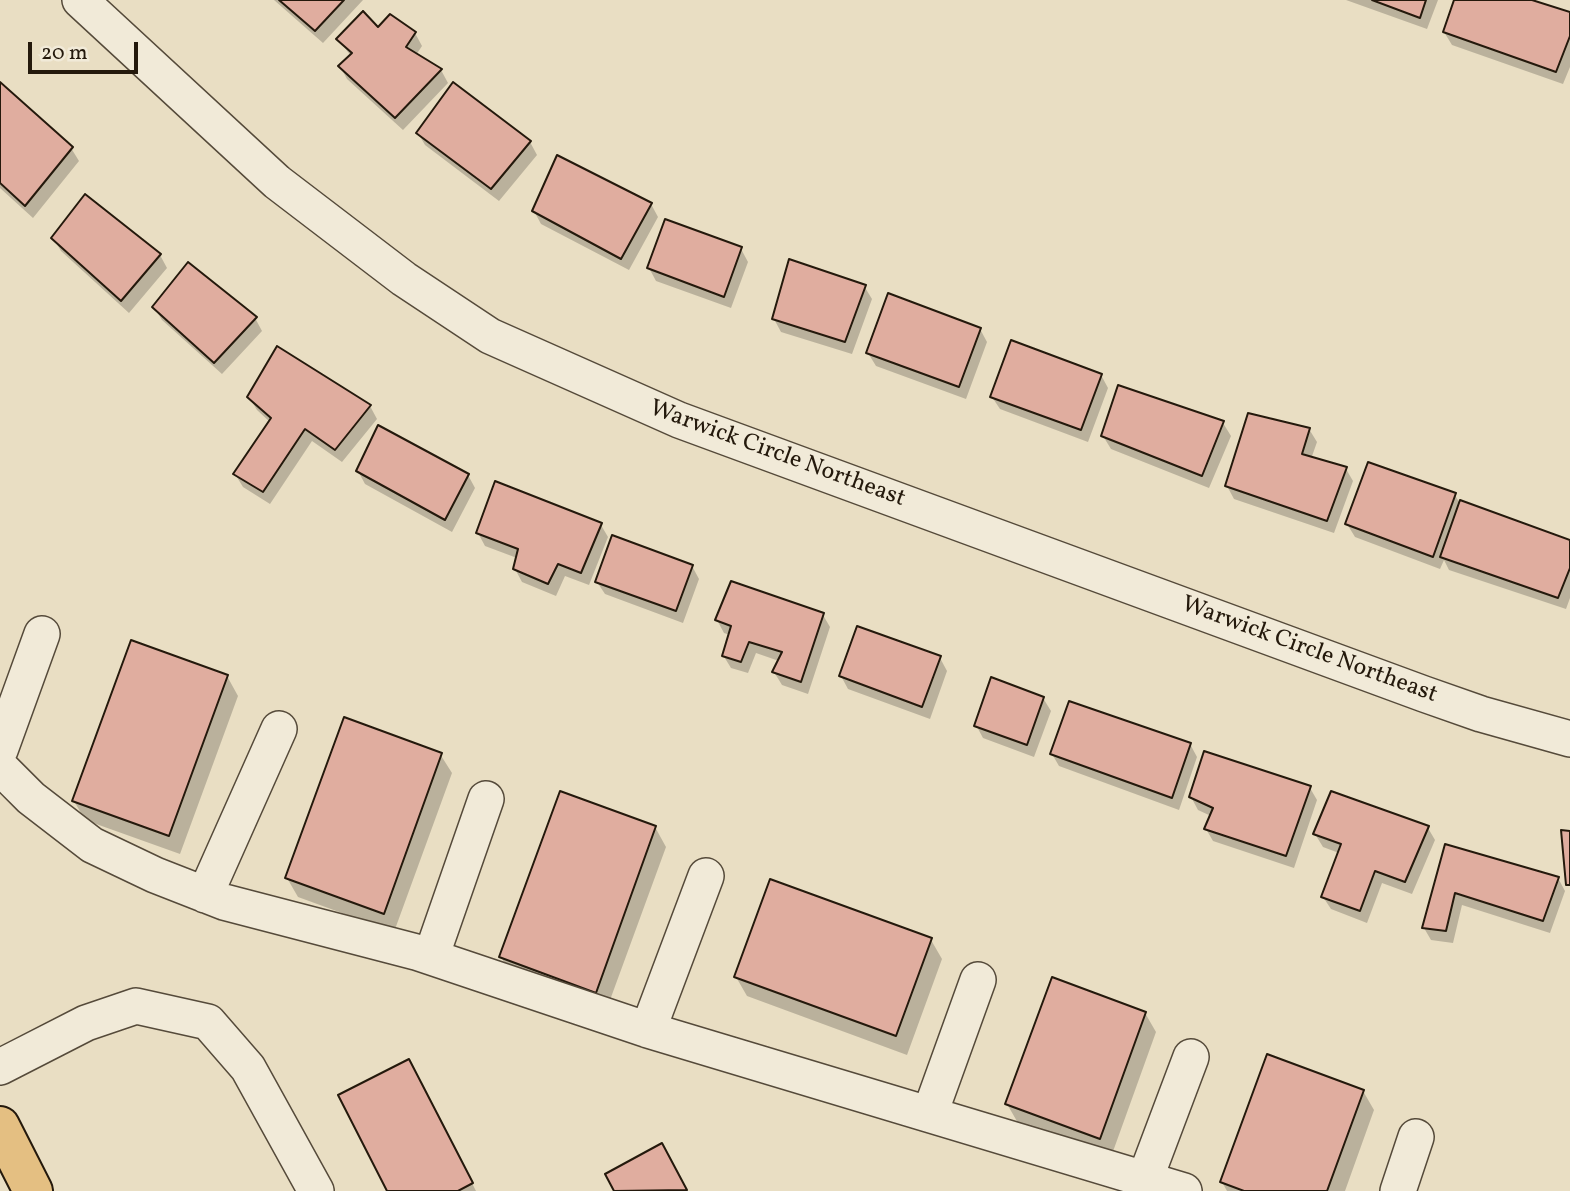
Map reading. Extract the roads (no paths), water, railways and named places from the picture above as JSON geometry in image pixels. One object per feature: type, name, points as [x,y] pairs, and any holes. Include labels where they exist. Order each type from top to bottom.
[{"type":"main road","points":[[0,1126],[33,1191]]},
{"type":"street","name":"Warwick Circle Northeast","points":[[80,0],[277,182],[404,279],[490,336],[679,420],[1424,694],[1481,714],[1570,739]]},
{"type":"street","points":[[0,750],[42,634]]},
{"type":"street","points":[[205,895],[279,729]]},
{"type":"street","points":[[0,766],[31,798],[92,845],[205,895],[431,957],[648,1030],[1184,1191]]},
{"type":"street","points":[[431,957],[486,799]]},
{"type":"street","points":[[648,1030],[706,876]]},
{"type":"street","points":[[930,1113],[978,980]]},
{"type":"street","points":[[0,1067],[86,1023],[136,1006],[208,1022],[248,1068],[316,1191]]},
{"type":"street","points":[[1145,1179],[1191,1057]]},
{"type":"street","points":[[1398,1191],[1416,1137]]}]
